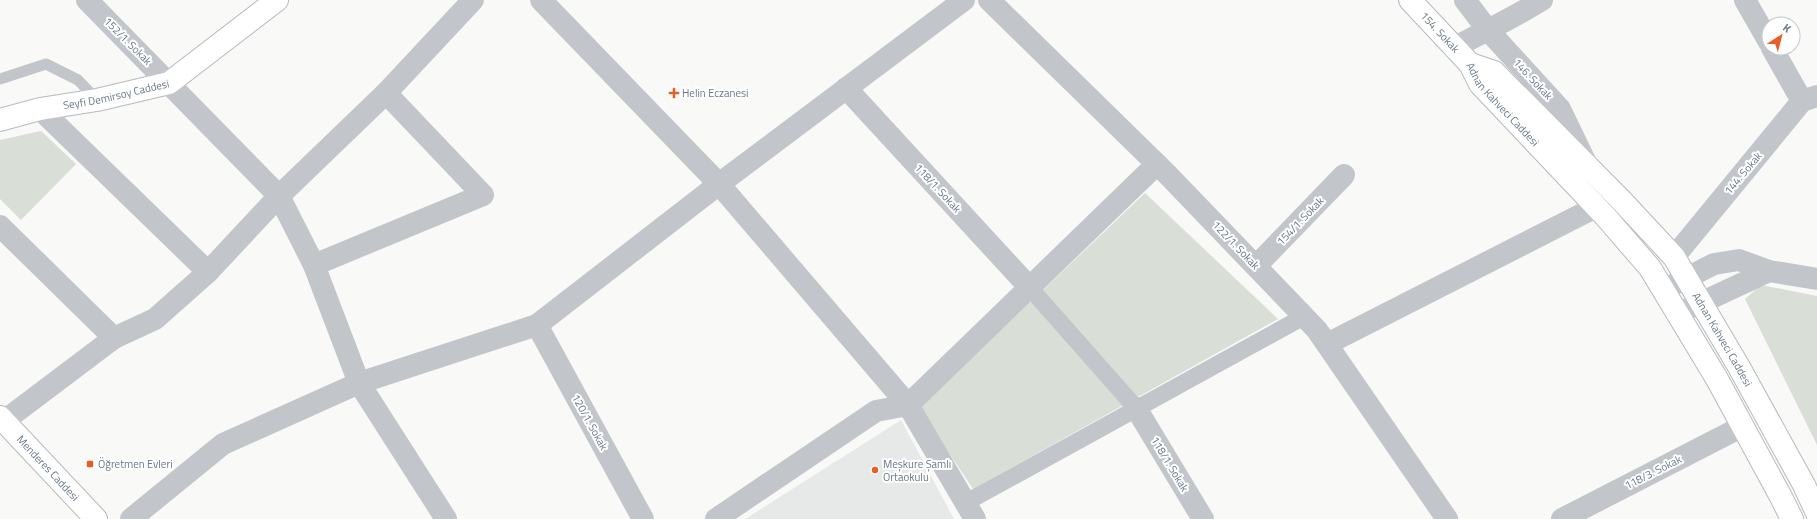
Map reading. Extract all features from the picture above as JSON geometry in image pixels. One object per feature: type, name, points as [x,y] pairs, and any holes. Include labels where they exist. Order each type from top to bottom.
[{"type":"main road","name":"Seyfi Demirsoy Caddesi","points":[[0,120],[40,109],[97,100],[169,83],[277,0]]},
{"type":"main road","name":"154. Sokak","points":[[1410,0],[1470,64]]},
{"type":"main road","name":"Adnan Kahveci Caddesi","points":[[1470,64],[1494,72],[1674,257],[1685,279],[1739,366],[1804,485],[1817,513]]},
{"type":"main road","name":"Adnan Kahveci Caddesi","points":[[1470,64],[1480,84],[1596,207],[1650,268],[1717,379],[1792,519]]},
{"type":"main road","name":"Menderes Caddesi","points":[[2,419],[96,519]]},
{"type":"street","name":"152/1. Sokak","points":[[87,0],[279,196],[314,265],[359,383],[446,519]]},
{"type":"street","points":[[2,419],[114,338],[155,319],[208,272],[279,196],[386,93],[473,0]]},
{"type":"street","points":[[541,0],[718,184],[908,405],[971,513],[1136,408],[1305,316]]},
{"type":"street","points":[[131,519],[223,444],[359,383],[537,325],[718,184],[964,0]]},
{"type":"street","name":"122/1. Sokak","points":[[989,0],[1157,164],[1305,316],[1327,344],[1447,519]]},
{"type":"street","name":"146. Sokak","points":[[1465,0],[1487,30],[1560,109],[1588,167]]},
{"type":"street","points":[[1454,48],[1517,16],[1542,0]]},
{"type":"street","points":[[1745,0],[1761,28]]},
{"type":"street","points":[[1778,56],[1810,99]]},
{"type":"street","name":"118/1. Sokak","points":[[846,88],[1030,288]]},
{"type":"street","points":[[314,265],[483,195],[386,93]]},
{"type":"street","name":"144. Sokak","points":[[1674,257],[1810,99]]},
{"type":"street","points":[[40,109],[208,272]]},
{"type":"street","points":[[716,519],[876,411],[908,405],[1157,164]]},
{"type":"street","name":"154/1. Sokak","points":[[1256,266],[1344,175]]},
{"type":"street","points":[[1327,344],[1596,207]]},
{"type":"street","points":[[0,226],[114,338]]},
{"type":"street","points":[[1663,290],[1714,264],[1738,260],[1769,271],[1817,279]]},
{"type":"street","points":[[1677,314],[1769,271]]},
{"type":"street","points":[[1030,288],[1136,408]]},
{"type":"street","name":"120/1. Sokak","points":[[537,325],[643,519]]},
{"type":"street","name":"118/1. Sokak","points":[[1136,408],[1203,519]]},
{"type":"street","name":"118/3. Sokak","points":[[1562,519],[1743,426]]},
{"type":"lane","points":[[0,79],[46,64],[78,80],[97,100]]},
{"type":"shaded area","points":[[41,131],[76,164],[21,220],[0,199],[0,140]]},
{"type":"shaded area","points":[[1145,193],[1278,319],[973,489],[919,408]]},
{"type":"shaded area","points":[[1761,285],[1817,296],[1817,445],[1745,299]]},
{"type":"shaded area","name":"Meşkure Şamlı Ortaokulu","points":[[901,420],[954,519],[745,519]]},
{"type":"place","name":"Helin Eczanesi","points":[[674,93]]},
{"type":"place","name":"Öğretmen Evleri","points":[[90,464]]},
{"type":"place","name":"Meşkure Şamlı Ortaokulu","points":[[875,470]]}]
